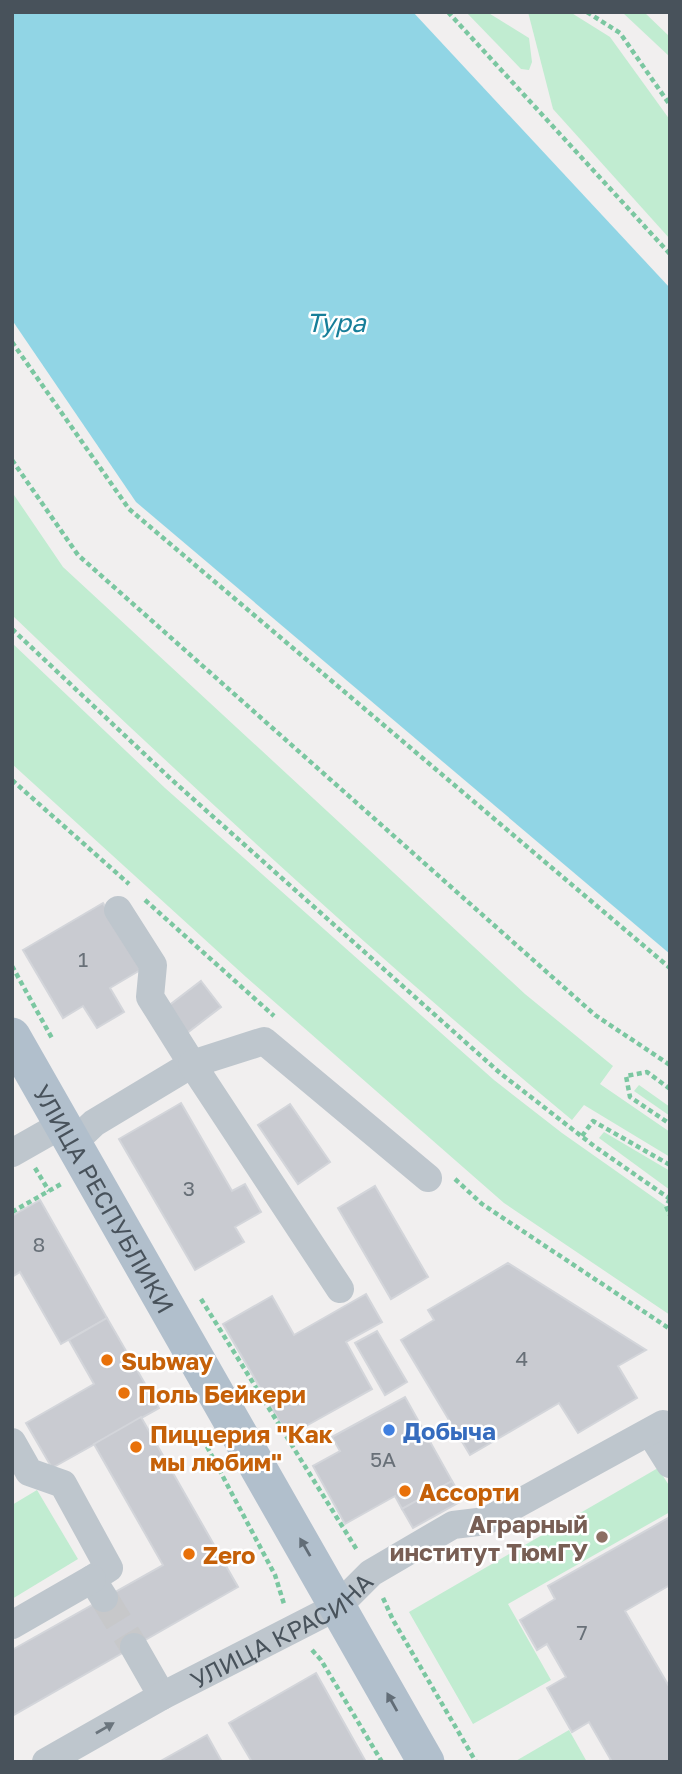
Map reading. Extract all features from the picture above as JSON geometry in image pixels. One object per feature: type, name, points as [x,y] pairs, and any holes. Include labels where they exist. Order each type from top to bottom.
[{"type":"main road","name":"УЛИЦА РЕСПУБЛИКИ","points":[[12,1036],[426,1762]]},
{"type":"street","points":[[118,910],[153,965],[150,997],[340,1289]]},
{"type":"street","points":[[12,1153],[94,1123],[192,1065],[264,1041],[428,1178]]},
{"type":"street","name":"УЛИЦА КРАСИНА","points":[[46,1762],[162,1696],[338,1606],[371,1573],[453,1525],[486,1521],[657,1428],[670,1464]]},
{"type":"street","points":[[12,1443],[29,1472],[62,1484],[109,1568],[98,1588],[12,1625]]},
{"type":"street","points":[[134,1647],[162,1696]]},
{"type":"path","points":[[449,12],[670,254]]},
{"type":"path","points":[[587,12],[620,33],[670,105]]},
{"type":"path","points":[[12,342],[129,509],[670,968]]},
{"type":"path","points":[[12,460],[78,555],[595,1015],[670,1065]]},
{"type":"path","points":[[12,629],[172,780],[490,1064],[582,1136],[670,1199],[666,1206],[670,1215]]},
{"type":"path","points":[[670,1089],[648,1072],[626,1076],[630,1097],[670,1124]]},
{"type":"path","points":[[582,1136],[593,1121],[670,1166]]},
{"type":"path","points":[[12,1212],[65,1182]]},
{"type":"path","points":[[198,1293],[371,1573],[393,1620],[476,1762]]},
{"type":"path","points":[[275,1576],[286,1610]]},
{"type":"path","points":[[321,1660],[382,1762]]},
{"type":"green space","points":[[466,12],[487,12],[529,38],[532,62],[529,70],[521,69]]},
{"type":"green space","points":[[528,12],[570,12],[610,37],[670,120],[670,239],[553,109]]},
{"type":"green space","points":[[622,12],[644,12],[670,37],[670,57]]},
{"type":"green space","points":[[12,492],[63,567],[525,994],[613,1066],[600,1084],[670,1132],[670,1157],[584,1105],[572,1120],[288,873],[13,616]]},
{"type":"green space","points":[[12,643],[165,788],[494,1080],[562,1133],[670,1209],[670,1315],[504,1203],[246,977],[12,764]]},
{"type":"green space","points":[[639,1085],[670,1107],[670,1116],[634,1091]]},
{"type":"green space","points":[[604,1132],[670,1171],[670,1190],[599,1138]]},
{"type":"green space","points":[[658,1468],[670,1487],[670,1512],[508,1604],[551,1680],[473,1724],[409,1612]]},
{"type":"green space","points":[[37,1490],[78,1559],[12,1599],[12,1505]]},
{"type":"green space","points":[[569,1730],[587,1762],[514,1762]]},
{"type":"water","name":"Тура","points":[[12,12],[413,12],[670,288],[670,954],[136,502],[12,320]]},
{"type":"building","points":[[103,903],[142,969],[110,988],[124,1012],[97,1028],[83,1006],[63,1018],[23,950]]},
{"type":"building","points":[[201,981],[221,1007],[187,1033],[167,1007]]},
{"type":"building","points":[[181,1103],[232,1191],[245,1184],[261,1212],[235,1227],[244,1242],[195,1270],[119,1139]]},
{"type":"building","points":[[290,1104],[330,1162],[298,1184],[258,1125]]},
{"type":"building","points":[[375,1186],[428,1277],[391,1299],[338,1208]]},
{"type":"building","points":[[40,1200],[107,1318],[61,1344],[20,1272],[12,1277],[12,1216]]},
{"type":"building","points":[[508,1263],[646,1350],[618,1366],[637,1398],[578,1433],[559,1403],[470,1455],[401,1340],[434,1320],[428,1310]]},
{"type":"building","points":[[366,1294],[382,1322],[346,1342],[372,1389],[288,1436],[223,1324],[272,1296],[294,1335]]},
{"type":"building","points":[[107,1318],[159,1408],[52,1468],[26,1423],[94,1384],[69,1340]]},
{"type":"building","points":[[377,1331],[407,1382],[385,1395],[355,1343]]},
{"type":"building","points":[[405,1397],[452,1481],[402,1509],[395,1496],[345,1524],[313,1466],[340,1451],[332,1437]]},
{"type":"building","points":[[141,1417],[238,1587],[12,1716],[12,1650],[163,1565],[94,1444]]},
{"type":"building","points":[[452,1481],[463,1500],[413,1528],[402,1509]]},
{"type":"building","points":[[670,1517],[670,1585],[625,1611],[670,1688],[670,1762],[607,1762],[611,1760],[589,1722],[572,1732],[547,1688],[566,1677],[547,1644],[537,1650],[520,1620],[555,1599],[548,1586]]},
{"type":"building","points":[[316,1673],[366,1762],[252,1762],[229,1723]]},
{"type":"building","points":[[207,1735],[222,1762],[159,1762]]},
{"type":"tunnel","points":[[104,1598],[134,1647]]},
{"type":"place","name":"Subway","points":[[107,1360]]},
{"type":"place","name":"Поль Бейкери","points":[[124,1393]]},
{"type":"place","name":"Добыча","points":[[389,1430]]},
{"type":"place","name":"Пиццерия \"Как мы любим\"","points":[[136,1447]]},
{"type":"place","name":"Ассорти","points":[[405,1491]]},
{"type":"place","name":"Аграрный институт ТюмГУ","points":[[602,1537]]},
{"type":"place","name":"Zero","points":[[189,1554]]}]
